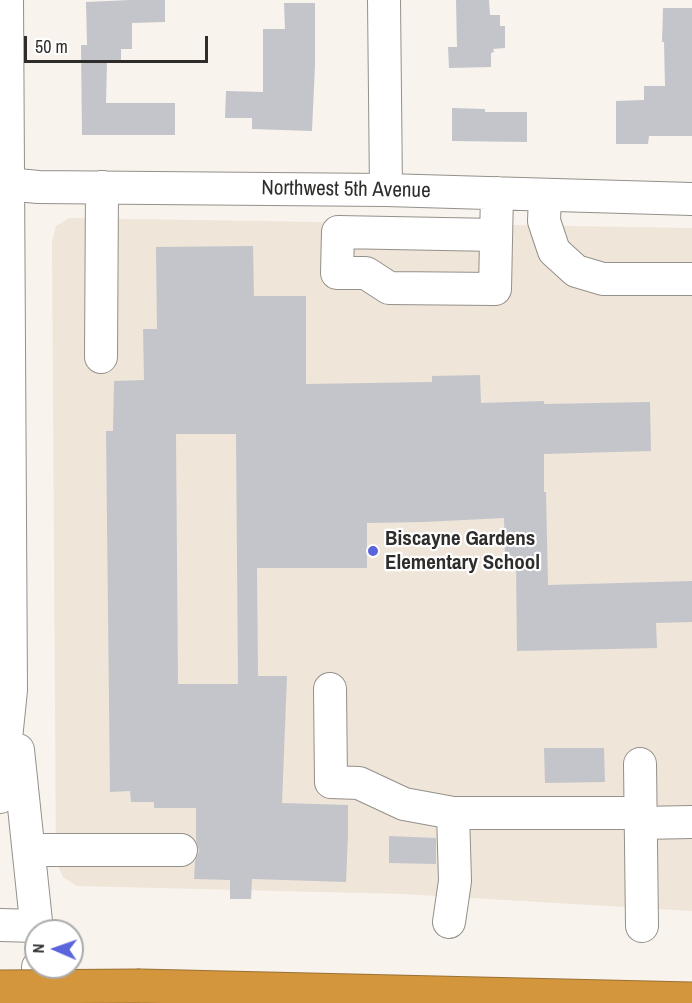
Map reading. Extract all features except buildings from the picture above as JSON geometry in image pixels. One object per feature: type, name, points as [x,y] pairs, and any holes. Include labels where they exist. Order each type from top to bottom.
[{"type":"highway","points":[[0,987],[141,986],[692,999]]},
{"type":"street","points":[[7,0],[4,183],[11,690],[36,919]]},
{"type":"street","points":[[384,0],[386,189]]},
{"type":"street","name":"Northwest 5th Avenue","points":[[4,183],[38,187],[386,189],[692,199]]},
{"type":"street","points":[[101,357],[102,187]]},
{"type":"street","points":[[496,235],[338,232],[338,273],[366,273],[389,288],[495,289],[497,193]]},
{"type":"street","points":[[545,195],[544,221],[554,251],[576,271],[603,279],[692,279]]},
{"type":"street","points":[[330,689],[331,782],[359,783],[405,804],[453,813],[640,818],[692,822]]},
{"type":"street","points":[[0,797],[11,690]]},
{"type":"street","points":[[640,764],[642,926]]},
{"type":"street","points":[[449,922],[455,881],[453,813]]},
{"type":"street","points":[[29,850],[181,850]]},
{"type":"street","points":[[0,925],[24,927]]},
{"type":"street","points":[[38,979],[39,1003]]},
{"type":"shaded area","name":"Biscayne Gardens Elementary School","points":[[69,218],[692,228],[692,911],[404,894],[77,886],[63,877],[56,861],[52,242],[56,226]]},
{"type":"place","name":"Biscayne Gardens Elementary School","points":[[373,551]]}]
